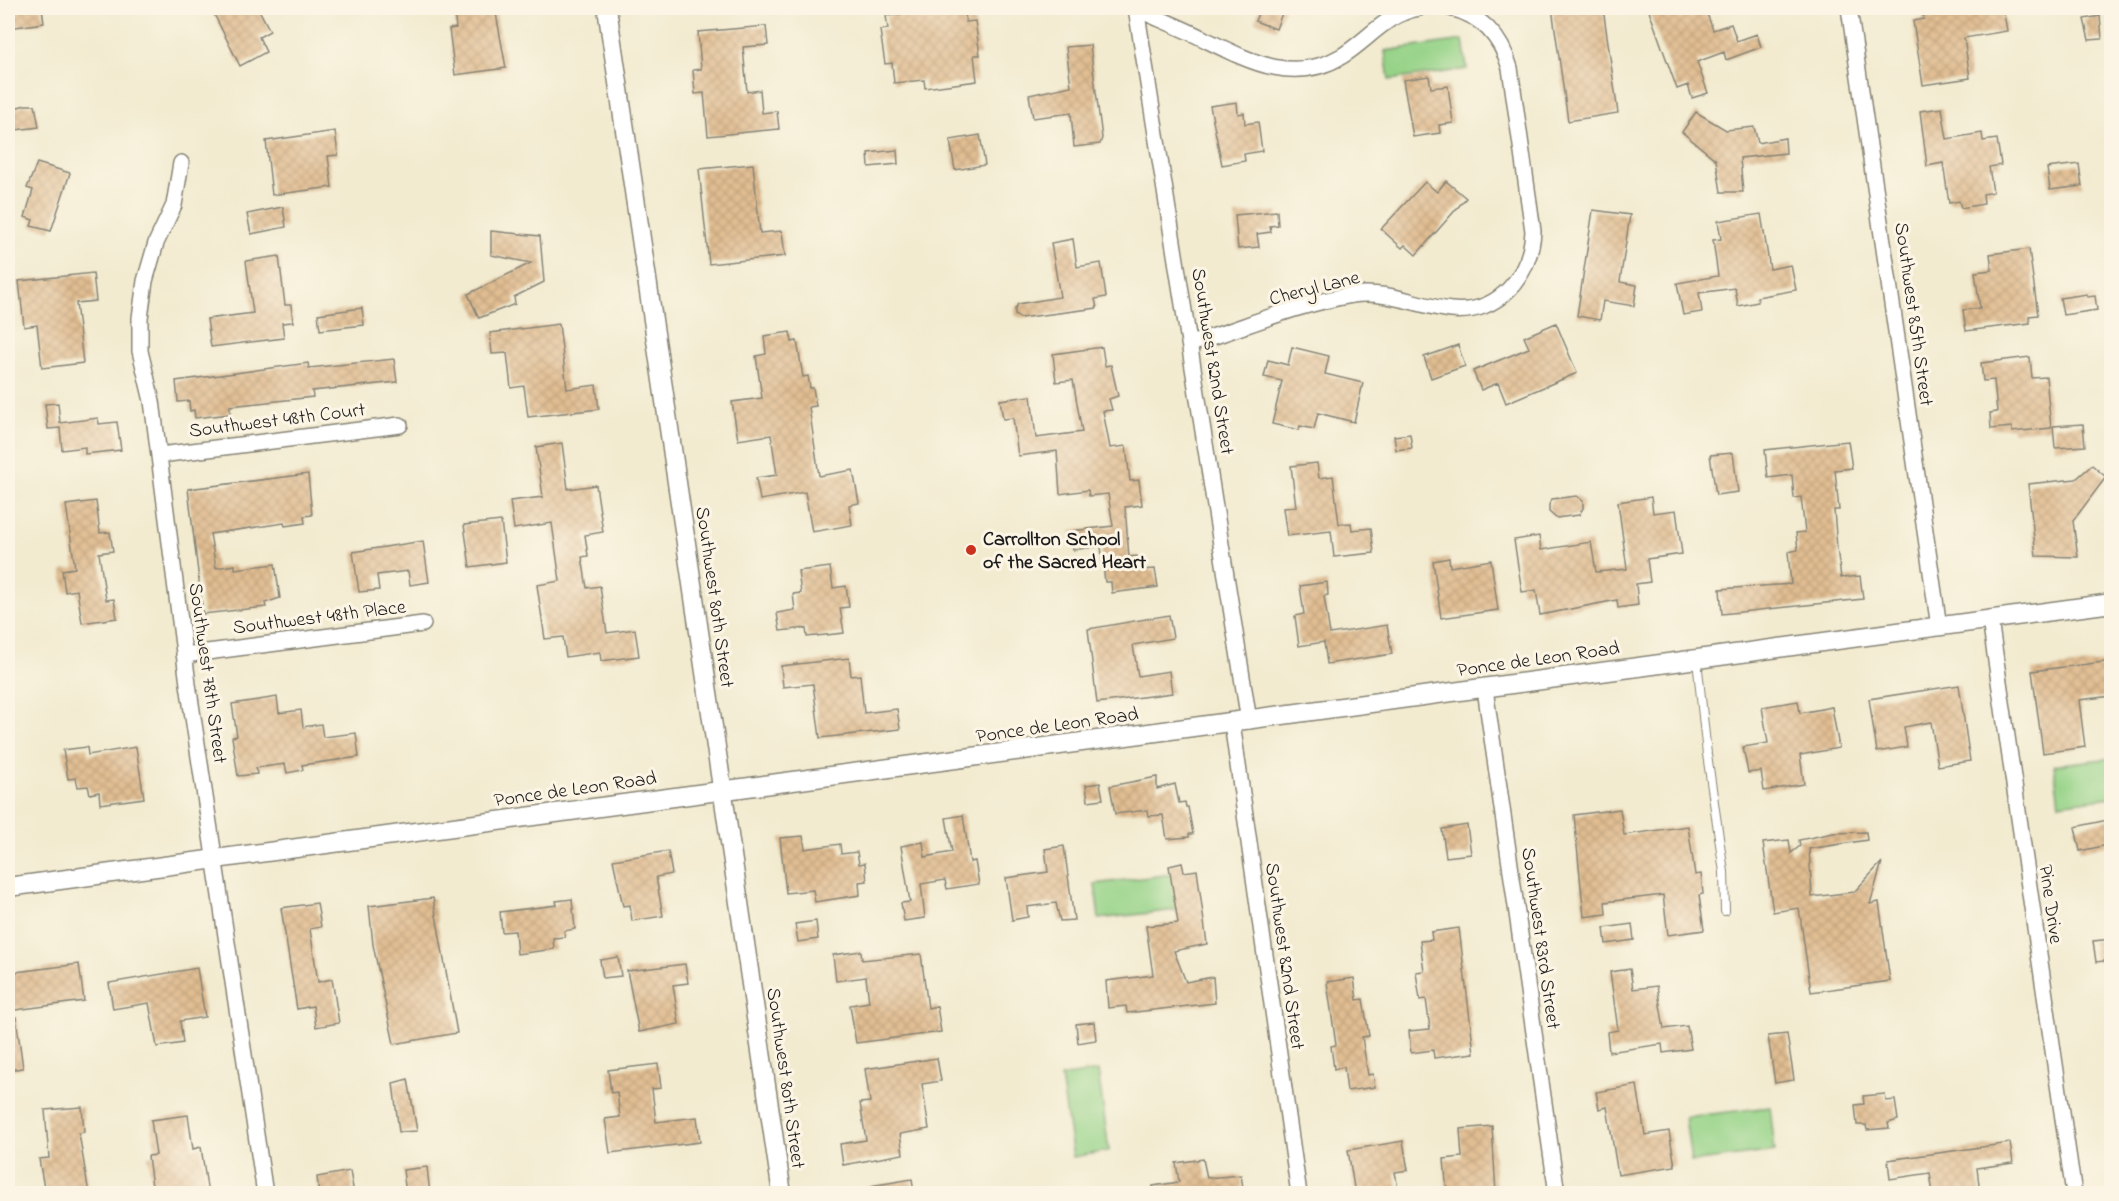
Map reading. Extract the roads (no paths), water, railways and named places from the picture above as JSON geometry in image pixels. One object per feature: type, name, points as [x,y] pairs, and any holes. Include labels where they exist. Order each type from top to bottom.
[{"type":"street","name":"Southwest 80th Street","points":[[607,8],[782,1194]]},
{"type":"street","points":[[1136,8],[1246,59],[1290,71],[1314,68],[1335,60],[1399,10],[1419,8]]},
{"type":"street","name":"Southwest 82nd Street","points":[[1136,8],[1190,344],[1299,1194]]},
{"type":"street","name":"Cheryl Lane","points":[[1190,344],[1353,295],[1402,297],[1454,310],[1479,307],[1499,298],[1519,280],[1528,262],[1533,243],[1532,220],[1510,68],[1503,49],[1481,21],[1466,12],[1450,8]]},
{"type":"street","name":"Southwest 85th Street","points":[[1849,8],[1939,627]]},
{"type":"street","name":"Southwest 78th Street","points":[[181,163],[174,205],[150,261],[140,318],[142,363],[151,395],[160,455],[184,655],[265,1194]]},
{"type":"street","name":"Southwest 48th Court","points":[[160,455],[400,425]]},
{"type":"street","name":"Ponce de Leon Road","points":[[8,887],[2112,603]]},
{"type":"street","name":"Pine Drive","points":[[1990,620],[2074,1194]]},
{"type":"street","name":"Southwest 48th Place","points":[[184,655],[423,624]]},
{"type":"street","name":"Southwest 83rd Street","points":[[1485,689],[1557,1194]]},
{"type":"lane","points":[[1697,659],[1707,754],[1724,872],[1725,911]]},
{"type":"place","name":"Carrollton School of the Sacred Heart","points":[[971,550]]}]
